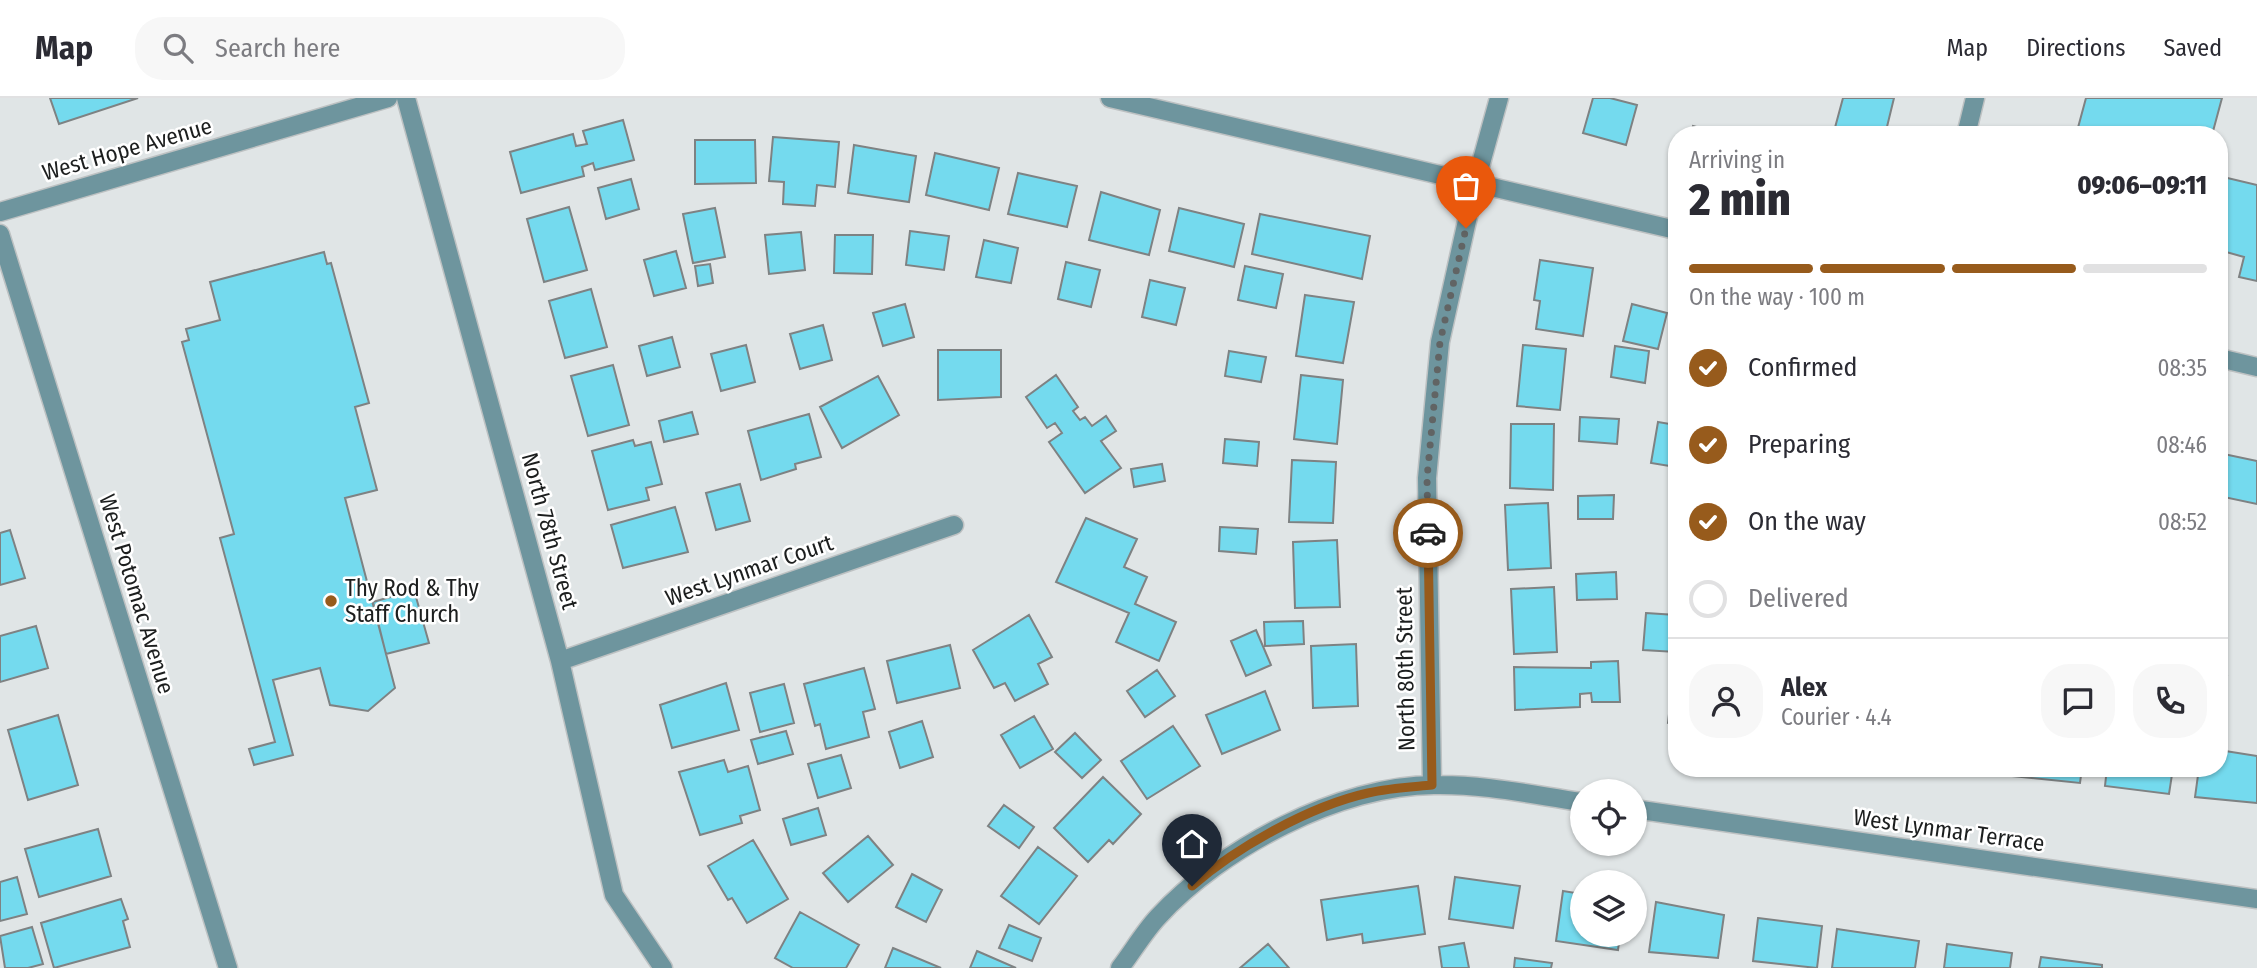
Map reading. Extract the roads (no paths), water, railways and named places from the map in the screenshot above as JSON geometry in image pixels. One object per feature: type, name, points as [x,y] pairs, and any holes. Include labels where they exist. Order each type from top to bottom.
[{"type":"street","name":"West Hope Avenue","points":[[0,212],[388,98]]},
{"type":"street","name":"North 78th Street","points":[[406,98],[560,661],[614,895],[663,968]]},
{"type":"street","points":[[1110,98],[1668,228]]},
{"type":"street","name":"North 80th Street","points":[[1432,785],[1427,478],[1440,342],[1475,185],[1499,98]]},
{"type":"street","points":[[1968,126],[1975,98]]},
{"type":"street","name":"West Potomac Avenue","points":[[0,234],[228,968]]},
{"type":"street","points":[[2228,360],[2257,367]]},
{"type":"street","name":"West Lynmar Court","points":[[560,661],[954,525]]},
{"type":"street","points":[[1121,968],[1157,917],[1210,871],[1301,816],[1367,793],[1432,785],[1474,786],[1570,800]]},
{"type":"street","name":"West Lynmar Terrace","points":[[1647,812],[2257,899]]},
{"type":"place","name":"Thy Rod & Thy Staff Church","points":[[331,601]]}]
